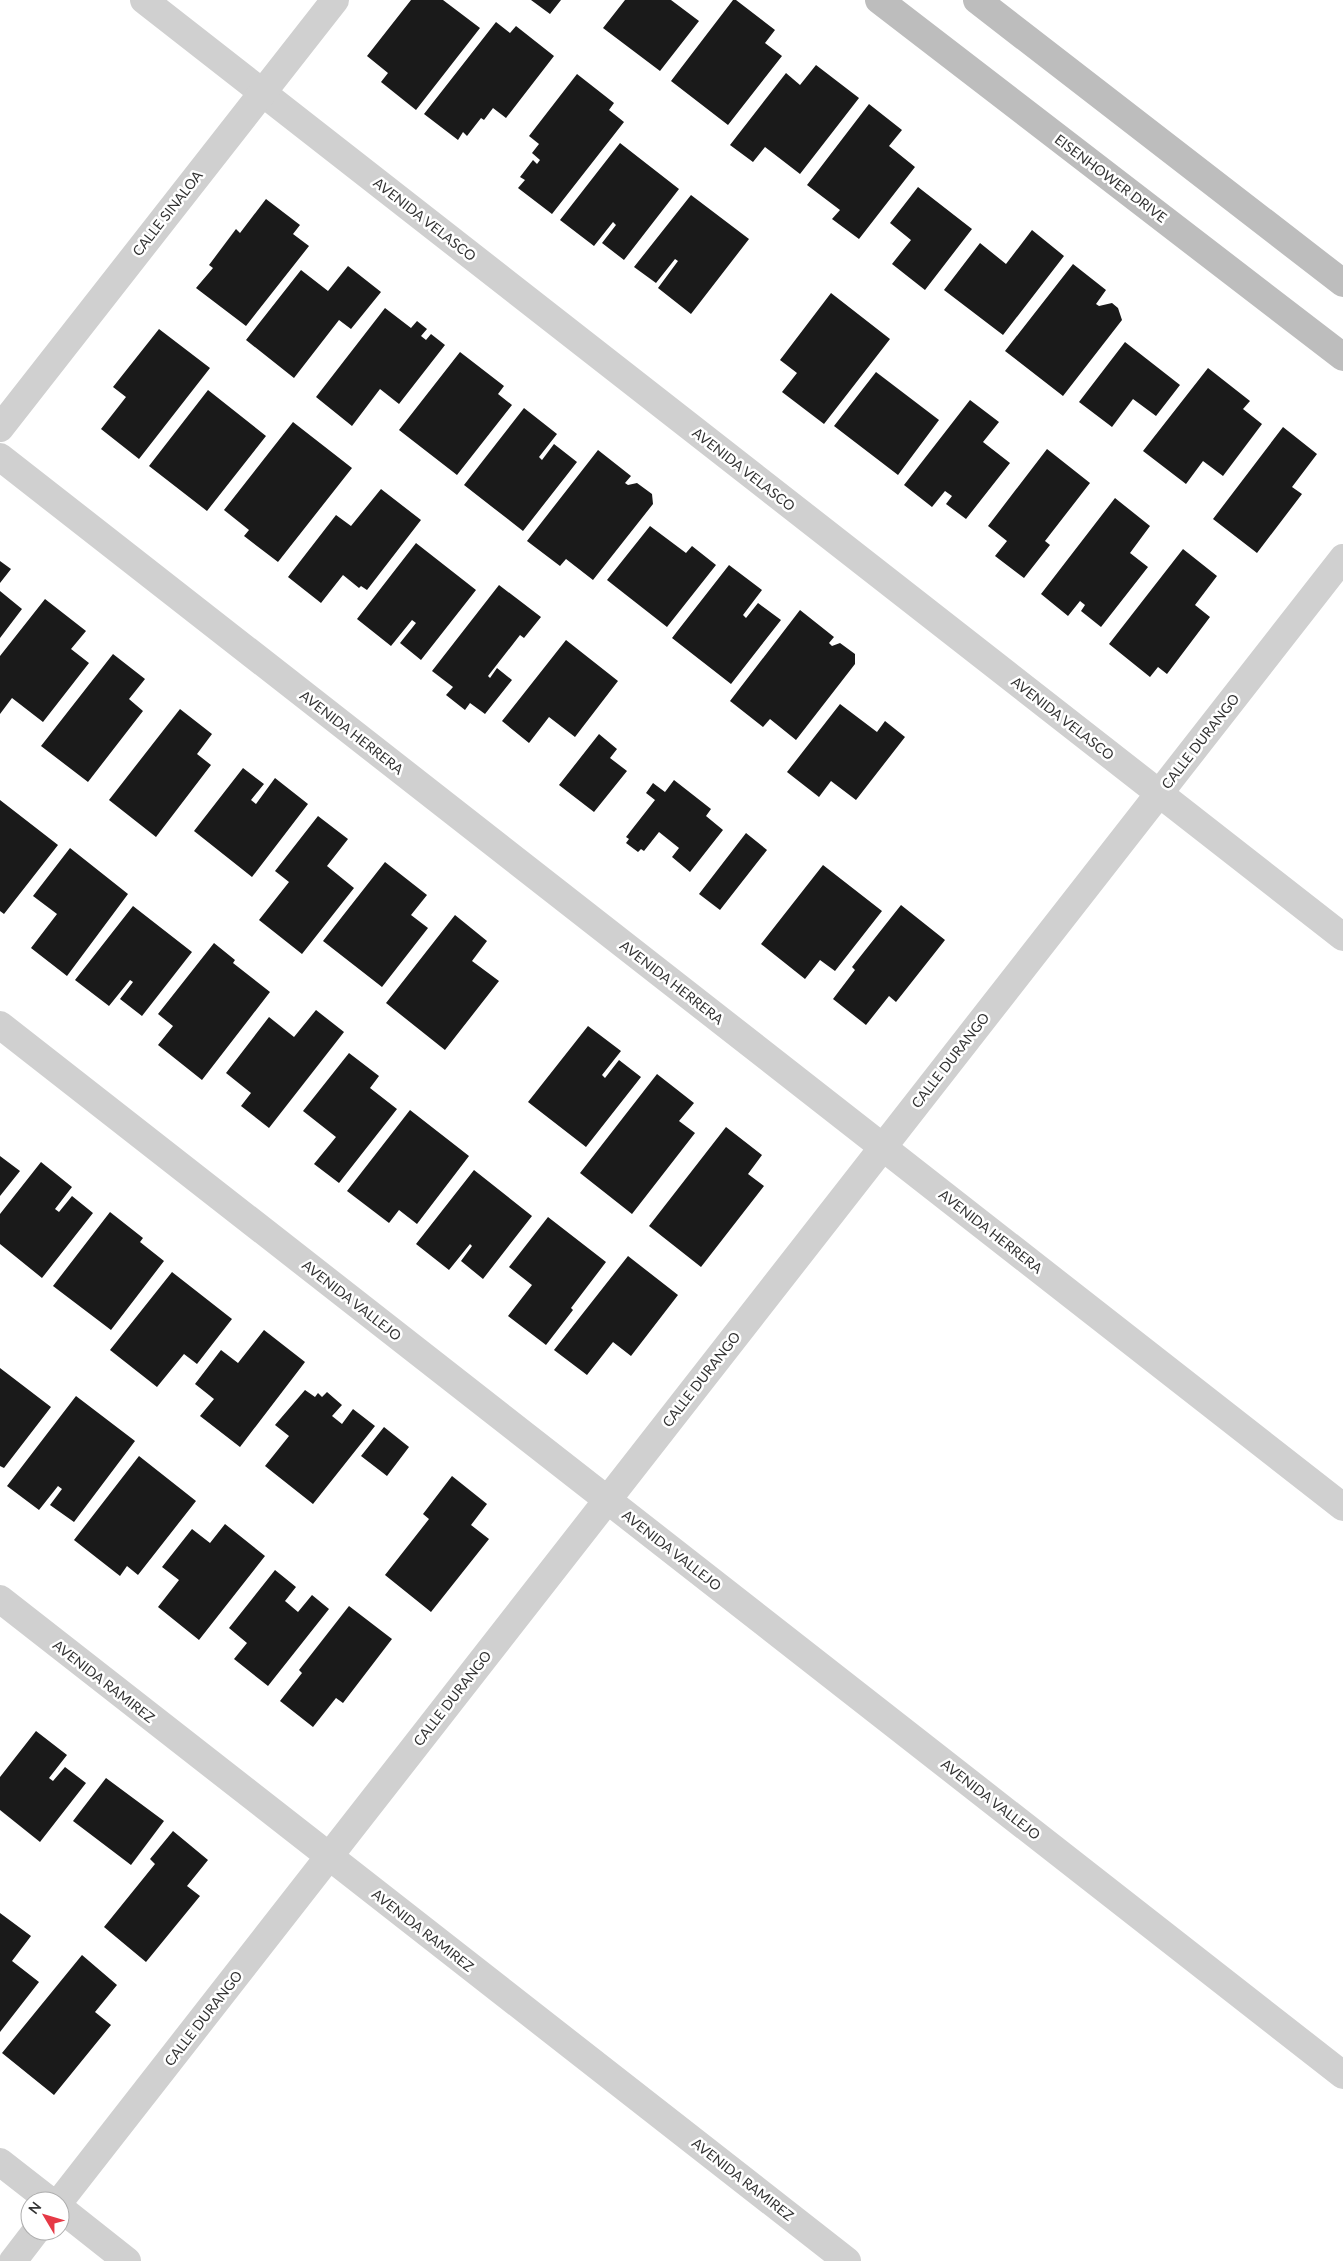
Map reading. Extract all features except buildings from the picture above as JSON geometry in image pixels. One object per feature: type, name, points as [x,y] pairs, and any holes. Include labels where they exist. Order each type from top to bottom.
[{"type":"main road","name":"EISENHOWER DRIVE","points":[[879,0],[1343,357]]},
{"type":"main road","points":[[977,0],[1343,283]]},
{"type":"street","name":"AVENIDA VELASCO","points":[[144,0],[1343,937]]},
{"type":"street","name":"CALLE SINALOA","points":[[0,428],[335,0]]},
{"type":"street","name":"AVENIDA HERRERA","points":[[0,457],[1343,1506]]},
{"type":"street","name":"CALLE DURANGO","points":[[68,2191],[1343,558]]},
{"type":"street","name":"AVENIDA VALLEJO","points":[[0,1025],[1343,2075]]},
{"type":"street","name":"AVENIDA RAMIREZ","points":[[0,1599],[847,2261]]},
{"type":"street","points":[[0,2162],[37,2191]]},
{"type":"street","points":[[70,2216],[127,2261]]},
{"type":"street","points":[[13,2261],[28,2241]]}]
